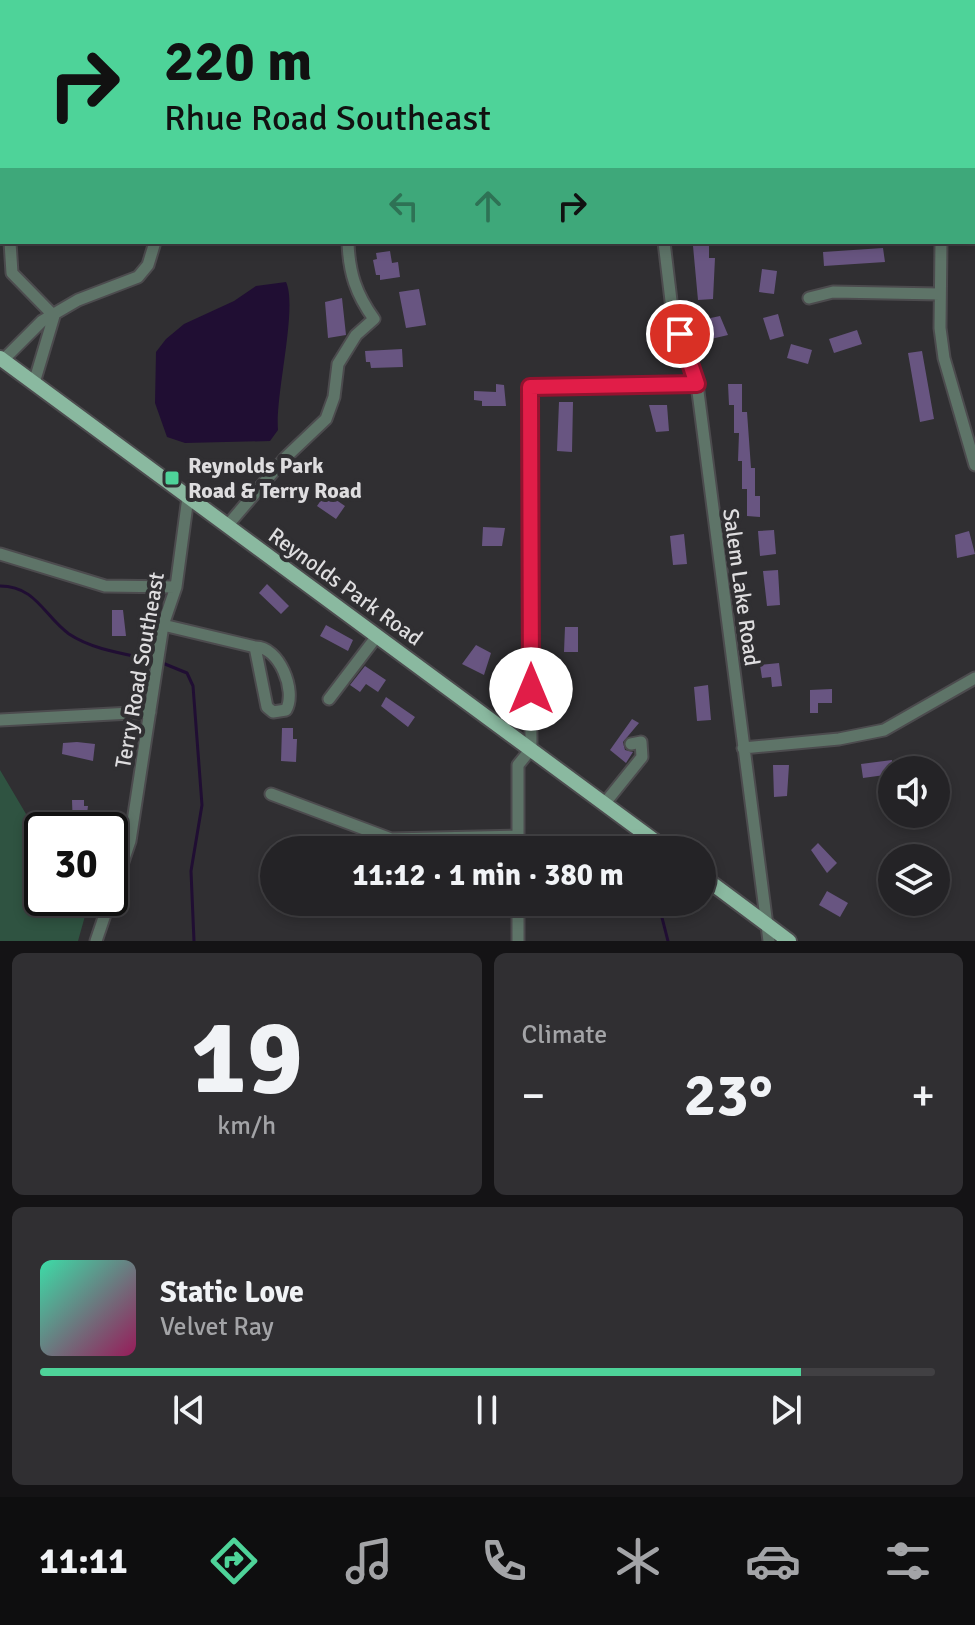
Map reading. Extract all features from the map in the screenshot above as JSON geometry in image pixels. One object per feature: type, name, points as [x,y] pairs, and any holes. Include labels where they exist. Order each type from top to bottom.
[{"type":"main road","name":"Reynolds Park Road","points":[[1,359],[649,836]]},
{"type":"main road","points":[[716,887],[789,941]]},
{"type":"street","points":[[10,244],[12,273],[19,284],[54,316]]},
{"type":"street","points":[[1,359],[42,321],[78,300],[138,277],[148,265],[154,244]]},
{"type":"street","points":[[227,526],[286,457],[326,419],[334,397],[338,364],[356,335],[374,319],[357,295],[349,268],[348,244]]},
{"type":"street","name":"Salem Lake Road","points":[[664,244],[672,309],[697,384],[769,941]]},
{"type":"street","points":[[941,244],[944,358],[975,465]]},
{"type":"street","points":[[809,298],[833,292],[940,294]]},
{"type":"street","points":[[34,383],[54,316]]},
{"type":"street","points":[[425,836],[518,836],[518,765],[531,749],[530,387],[697,384]]},
{"type":"street","name":"Terry Road Southeast","points":[[96,941],[130,841],[163,625],[176,587],[188,497]]},
{"type":"street","points":[[0,554],[105,586],[176,587]]},
{"type":"street","points":[[163,625],[255,647],[270,653],[282,668],[289,693],[286,710],[273,712],[267,707],[255,647]]},
{"type":"street","points":[[329,699],[377,636]]},
{"type":"street","points":[[743,748],[839,739],[884,730],[975,678]]},
{"type":"street","points":[[0,720],[150,712]]},
{"type":"street","points":[[605,803],[642,757],[644,747],[641,742],[631,744]]},
{"type":"street","points":[[271,794],[383,836]]},
{"type":"street","points":[[518,916],[518,941]]},
{"type":"green space","points":[[0,770],[25,812],[24,916],[85,916],[78,941],[0,941]]},
{"type":"shaded area","points":[[286,282],[289,294],[288,331],[278,430],[270,441],[185,443],[167,437],[155,403],[156,352],[184,324],[234,301],[256,286]]},
{"type":"building","points":[[693,246],[709,246],[709,258],[715,258],[713,299],[698,300]]},
{"type":"building","points":[[883,248],[885,262],[824,266],[823,252]]},
{"type":"building","points":[[390,251],[392,263],[398,262],[400,277],[380,280],[373,260],[377,259],[376,253]]},
{"type":"building","points":[[762,269],[777,271],[774,294],[759,292]]},
{"type":"building","points":[[419,289],[426,325],[406,328],[399,292]]},
{"type":"building","points":[[342,298],[346,335],[328,338],[325,302]]},
{"type":"building","points":[[778,314],[784,336],[770,340],[763,318]]},
{"type":"building","points":[[720,316],[728,335],[711,339],[706,319]]},
{"type":"building","points":[[857,330],[862,344],[834,353],[829,339]]},
{"type":"building","points":[[791,344],[812,350],[808,364],[787,358]]},
{"type":"building","points":[[402,349],[403,367],[371,368],[370,362],[366,362],[365,351]]},
{"type":"building","points":[[922,351],[934,419],[920,422],[908,353]]},
{"type":"building","points":[[496,384],[504,385],[506,406],[482,406],[482,401],[474,400],[474,391],[496,392]]},
{"type":"building","points":[[728,384],[742,384],[742,412],[747,412],[751,468],[755,468],[755,496],[760,496],[760,517],[747,516],[747,489],[742,489],[742,461],[738,461],[739,433],[734,433],[734,405],[729,405]]},
{"type":"building","points":[[559,402],[573,402],[572,452],[557,451]]},
{"type":"building","points":[[649,405],[667,405],[669,431],[656,432]]},
{"type":"building","points":[[326,493],[345,506],[336,519],[317,506]]},
{"type":"building","points":[[483,527],[505,528],[502,546],[482,546]]},
{"type":"building","points":[[774,530],[776,554],[760,556],[758,531]]},
{"type":"building","points":[[969,531],[975,554],[957,558],[955,535]]},
{"type":"building","points":[[684,534],[687,564],[673,565],[670,536]]},
{"type":"building","points":[[778,570],[780,605],[767,606],[763,571]]},
{"type":"building","points":[[267,584],[289,606],[281,614],[259,593]]},
{"type":"building","points":[[112,610],[123,610],[126,636],[112,636]]},
{"type":"building","points":[[326,625],[353,640],[348,651],[320,636]]},
{"type":"building","points":[[565,627],[578,627],[578,652],[564,652]]},
{"type":"building","points":[[476,645],[491,653],[484,675],[462,664]]},
{"type":"building","points":[[779,663],[782,686],[772,687],[771,677],[762,678],[760,665]]},
{"type":"building","points":[[365,666],[386,680],[378,692],[366,684],[360,692],[350,685]]},
{"type":"building","points":[[708,685],[711,720],[697,721],[694,687]]},
{"type":"building","points":[[832,689],[832,703],[818,703],[818,713],[810,713],[810,690]]},
{"type":"building","points":[[386,697],[415,717],[408,727],[381,706]]},
{"type":"building","points":[[632,719],[639,723],[623,742],[625,750],[633,752],[626,763],[610,750]]},
{"type":"building","points":[[282,728],[293,728],[293,739],[297,739],[296,762],[281,761]]},
{"type":"building","points":[[63,743],[95,744],[93,761],[62,754]]},
{"type":"building","points":[[878,762],[878,776],[863,778],[861,764]]},
{"type":"building","points":[[773,765],[789,765],[787,796],[774,797]]},
{"type":"building","points":[[72,800],[84,800],[84,806],[88,806],[87,812],[72,812]]},
{"type":"building","points":[[818,843],[837,863],[827,873],[811,850]]},
{"type":"building","points":[[827,891],[848,903],[840,917],[819,905]]},
{"type":"waterway","points":[[0,586],[12,587],[31,596],[60,627],[88,644],[153,660]]},
{"type":"waterway","points":[[160,662],[187,673],[193,686],[202,805],[191,871],[194,941]]},
{"type":"waterway","points":[[662,916],[668,941]]},
{"type":"place","name":"Reynolds Park Road & Terry Road","points":[[172,478]]},
{"type":"route","points":[[531,689],[530,387],[697,384],[680,334]]}]
